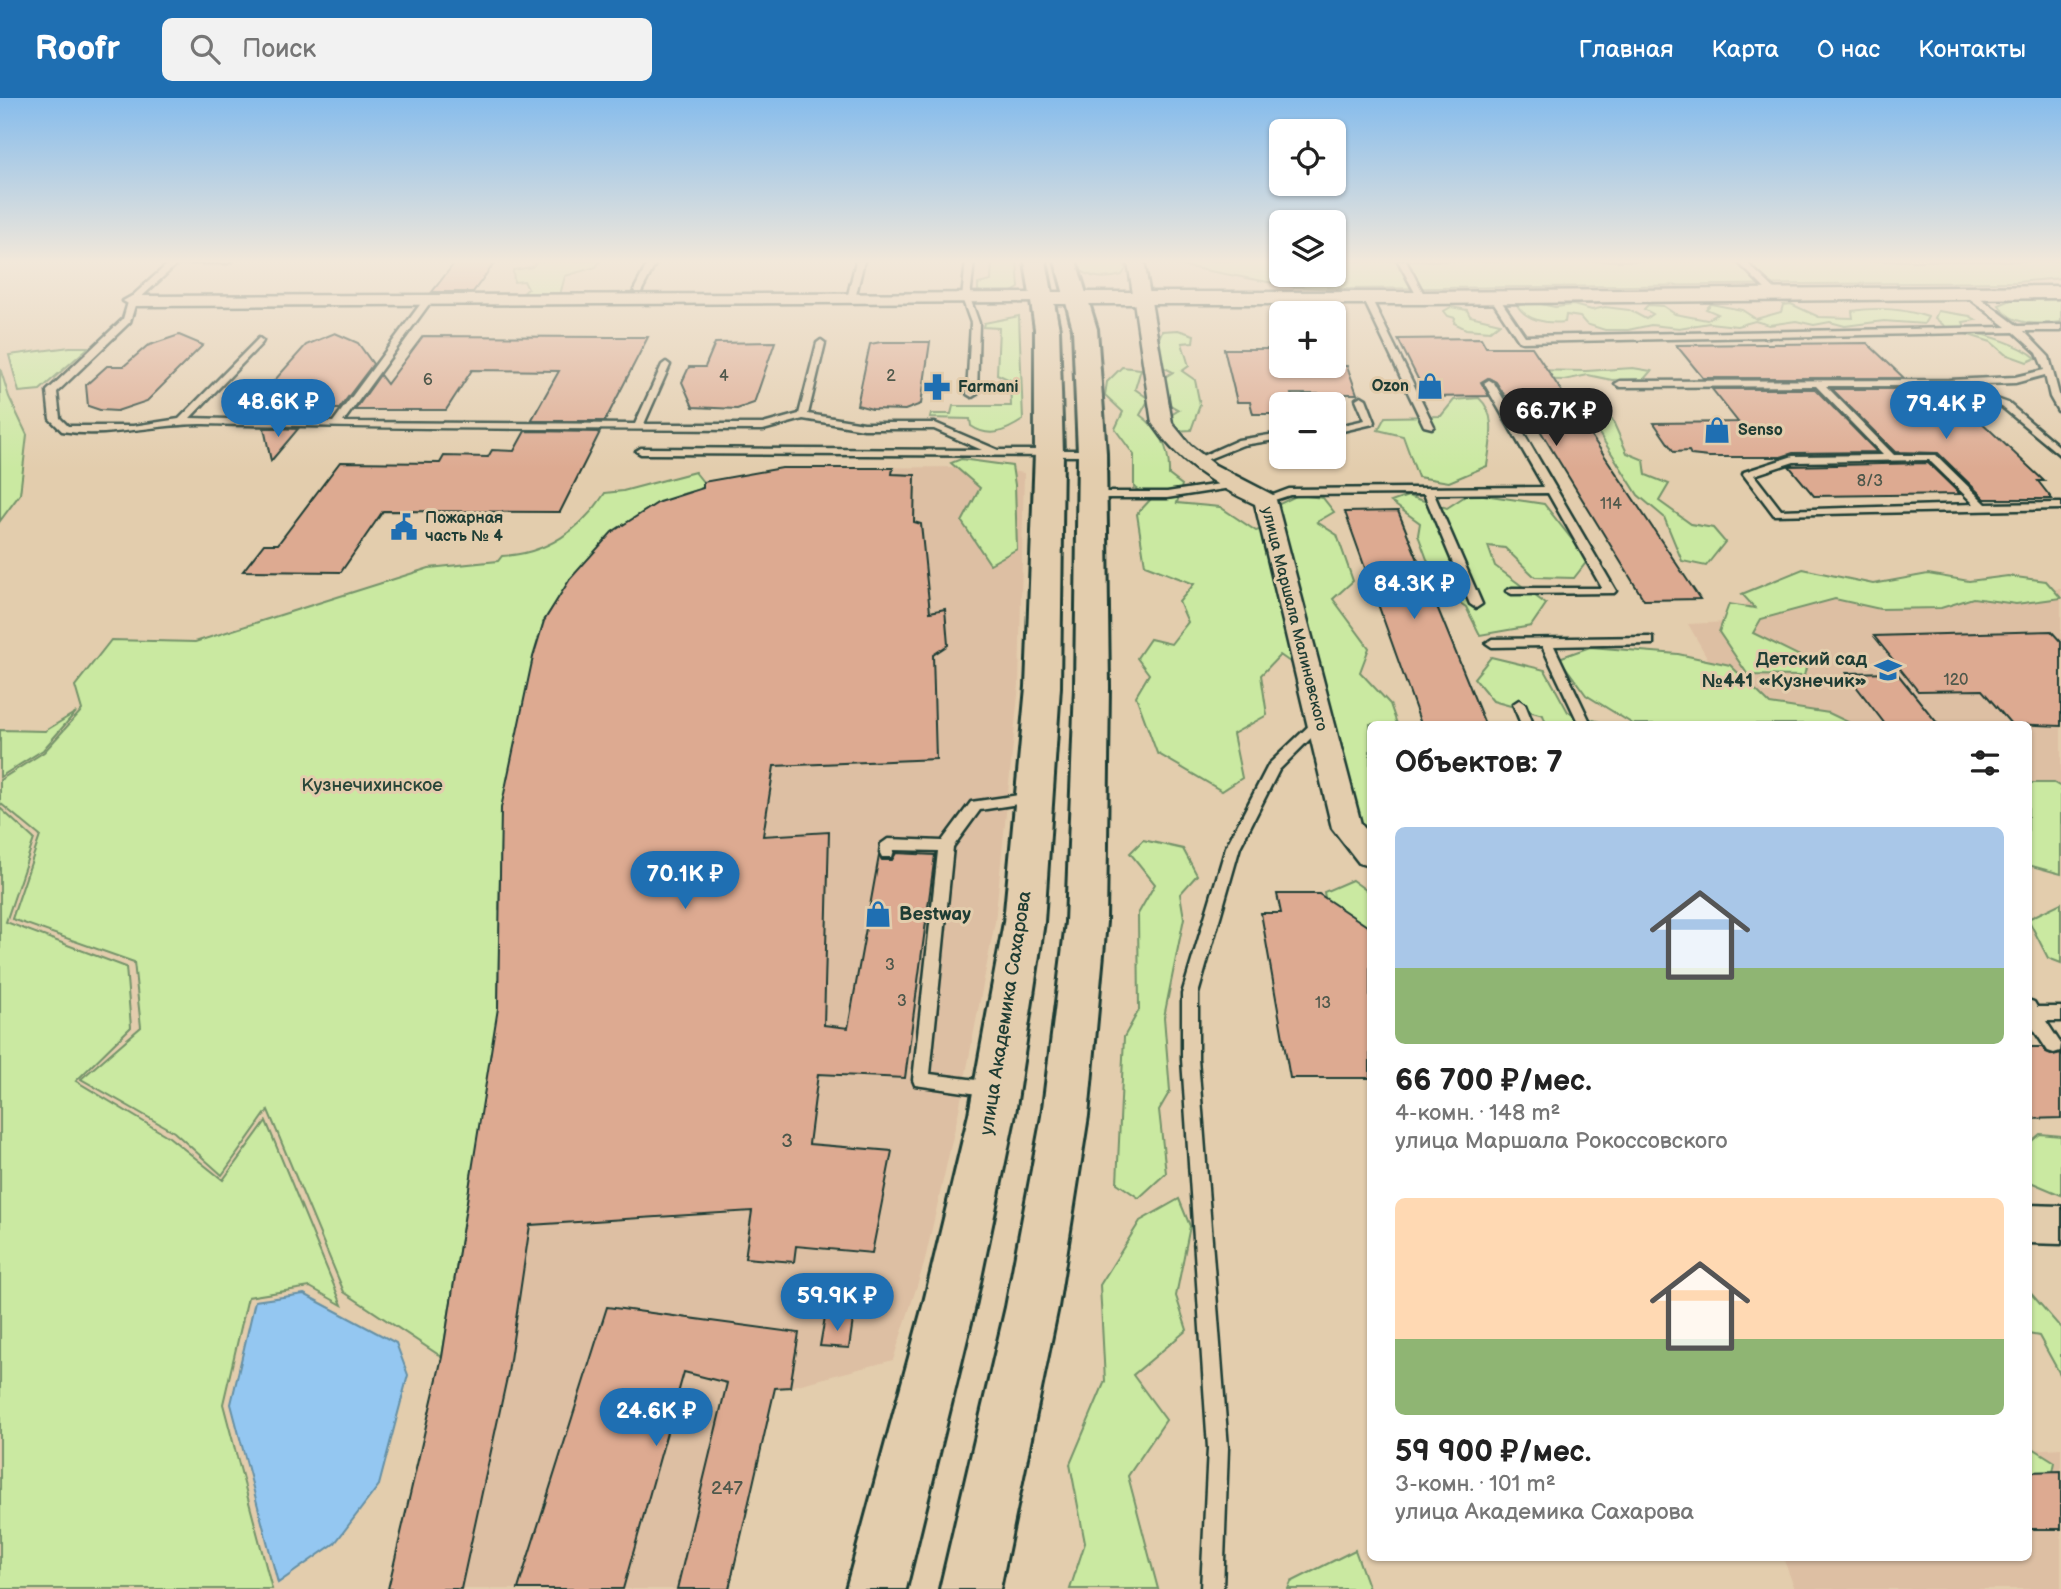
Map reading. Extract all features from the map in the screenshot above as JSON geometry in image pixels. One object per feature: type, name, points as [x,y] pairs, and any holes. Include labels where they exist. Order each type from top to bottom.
[{"type":"main road","name":"улица Академика Сахарова","points":[[876,1589],[950,1302],[996,1089],[1024,922],[1043,687],[1049,453],[1047,331]]},
{"type":"main road","points":[[970,1589],[1032,1307],[1065,1116],[1086,922],[1092,687],[1092,474],[1085,331]]},
{"type":"street","name":"улица Маршала Малиновского","points":[[1148,331],[1162,423],[1174,443],[1233,485],[1265,500],[1347,828],[1367,851]]},
{"type":"street","points":[[2032,1224],[2061,1225]]},
{"type":"lane","points":[[117,331],[52,391],[55,419],[65,429],[133,429],[182,421],[336,425],[763,427],[803,416],[864,426],[935,426],[998,453]]},
{"type":"lane","points":[[336,425],[405,331]]},
{"type":"lane","points":[[972,394],[975,331]]},
{"type":"lane","points":[[1383,331],[1429,426]]},
{"type":"lane","points":[[1516,331],[1522,339],[1897,331]]},
{"type":"lane","points":[[2015,331],[2044,354],[2057,389],[2053,396],[2061,409]]},
{"type":"lane","points":[[182,421],[259,341]]},
{"type":"lane","points":[[803,416],[821,343]]},
{"type":"lane","points":[[638,427],[666,365]]},
{"type":"lane","points":[[1620,384],[1942,383],[2015,380],[2049,371]]},
{"type":"lane","points":[[1489,383],[1610,591],[1512,591]]},
{"type":"lane","points":[[1942,383],[2005,405],[2061,453]]},
{"type":"lane","points":[[1819,384],[1891,458]]},
{"type":"lane","points":[[1346,427],[1370,422],[1361,399]]},
{"type":"lane","points":[[1196,461],[1241,442],[1269,438]]},
{"type":"lane","points":[[641,451],[1049,453],[1092,474],[1167,495],[1233,485]]},
{"type":"lane","points":[[1983,508],[1932,457],[1793,459],[1748,474],[1778,513],[1983,508],[2061,506]]},
{"type":"lane","points":[[1265,500],[1289,492],[1550,490]]},
{"type":"lane","points":[[1428,491],[1476,604]]},
{"type":"lane","points":[[1492,643],[1649,640]]},
{"type":"lane","points":[[1546,642],[1584,721]]},
{"type":"lane","points":[[1519,704],[1526,721]]},
{"type":"lane","points":[[1212,1589],[1218,1448],[1191,1059],[1190,994],[1233,847],[1274,767],[1321,721]]},
{"type":"lane","points":[[996,1089],[921,1080],[946,846],[976,806],[1034,798]]},
{"type":"lane","points":[[887,853],[888,844],[946,846]]},
{"type":"lane","points":[[2032,1012],[2061,1014]]},
{"type":"lane","points":[[2032,1015],[2054,1046]]},
{"type":"shaded area","points":[[987,467],[1024,473],[1019,685],[995,922],[959,1110],[924,1264],[893,1360],[790,1387],[775,1388],[729,1589],[388,1589],[442,1357],[498,1008],[501,808],[533,657],[544,621],[570,579],[612,532],[659,502],[703,488],[703,482],[782,468]]},
{"type":"shaded area","name":"Детский сад №441 «Кузнечик»","points":[[2061,589],[2061,809],[2032,799],[2032,721],[1799,721],[1731,699],[1688,624],[1727,622],[1755,596]]},
{"type":"shaded area","points":[[2061,1448],[2061,1589],[1795,1589],[1784,1561],[2032,1561],[2032,1450]]},
{"type":"green space","points":[[999,331],[1020,331],[1023,420],[1004,430],[991,433],[971,426],[970,419],[930,418],[931,414],[951,414],[953,406],[1011,406],[1010,380],[997,374]]},
{"type":"green space","points":[[1162,331],[1180,331],[1194,335],[1193,342],[1182,343],[1189,366],[1182,371],[1195,380],[1200,405],[1191,430],[1174,431],[1168,417],[1179,410],[1167,403],[1160,380],[1173,372],[1159,365],[1156,345]]},
{"type":"green space","points":[[1955,331],[1966,331],[2003,341],[2036,358],[2027,362],[2005,354],[1991,342]]},
{"type":"green space","points":[[89,347],[40,390],[19,392],[9,355]]},
{"type":"green space","points":[[1122,367],[1141,369],[1135,389],[1149,399],[1140,415],[1159,434],[1168,457],[1169,475],[1182,485],[1177,503],[1220,507],[1256,531],[1275,526],[1273,507],[1298,495],[1323,498],[1334,512],[1317,522],[1337,535],[1353,581],[1333,599],[1369,648],[1360,672],[1390,704],[1396,721],[1367,721],[1367,836],[1342,777],[1320,683],[1280,655],[1261,675],[1267,715],[1233,734],[1242,778],[1222,791],[1157,753],[1136,696],[1149,674],[1137,658],[1150,639],[1171,644],[1188,622],[1179,602],[1194,584],[1145,565],[1137,514],[1150,500],[1134,487],[1134,455],[1115,429],[1123,412],[1105,395],[1107,382]]},
{"type":"green space","points":[[0,368],[9,397],[27,435],[20,494],[0,521]]},
{"type":"green space","points":[[1633,368],[1651,371],[1644,379],[1612,380],[1588,375],[1564,380],[1520,379],[1526,370],[1586,371]]},
{"type":"green space","points":[[1479,398],[1491,421],[1487,466],[1449,482],[1418,477],[1403,436],[1378,430],[1385,417],[1441,416],[1454,400]]},
{"type":"green space","points":[[1593,413],[1612,419],[1627,453],[1644,460],[1646,475],[1669,484],[1659,501],[1691,524],[1713,528],[1725,542],[1706,566],[1682,561],[1664,517],[1638,495],[1593,424]]},
{"type":"green space","points":[[961,459],[1012,466],[1017,549],[990,564],[962,522],[980,488],[951,463]]},
{"type":"green space","name":"Кузнечихинское","points":[[695,472],[703,482],[703,488],[680,495],[572,577],[544,621],[541,631],[513,821],[501,840],[499,910],[513,931],[499,954],[498,1004],[510,1019],[471,1177],[442,1357],[344,1292],[268,1110],[222,1175],[174,1132],[81,1079],[141,1027],[134,962],[12,919],[40,836],[0,803],[0,780],[44,752],[82,710],[75,686],[111,640],[195,642],[429,568],[498,561],[502,556],[533,551],[561,538],[573,529],[605,493],[623,491]]},
{"type":"green space","points":[[1470,493],[1544,504],[1588,560],[1574,578],[1535,577],[1505,548],[1488,546],[1495,566],[1546,604],[1531,626],[1480,635],[1466,607],[1438,589],[1418,535],[1420,523],[1391,502],[1408,496],[1447,508]]},
{"type":"green space","points":[[1803,569],[1873,584],[1928,574],[1969,581],[2008,576],[2046,581],[2061,598],[2016,604],[1973,598],[1941,608],[1880,609],[1835,599],[1761,619],[1753,633],[1808,660],[1804,676],[1748,675],[1719,632],[1729,604],[1755,608],[1742,594]]},
{"type":"green space","points":[[1590,647],[1678,654],[1730,665],[1770,704],[1829,713],[1846,721],[1628,721],[1586,695],[1559,658]]},
{"type":"green space","points":[[1491,657],[1545,670],[1568,712],[1596,721],[1545,721],[1543,715],[1493,701],[1474,678]]},
{"type":"green space","points":[[76,712],[43,750],[0,777],[0,730],[45,731]]},
{"type":"green space","points":[[2032,783],[2054,783],[2061,787],[2061,874],[2032,866]]},
{"type":"green space","points":[[0,808],[34,839],[6,922],[126,967],[131,1027],[76,1081],[169,1137],[223,1180],[266,1121],[342,1305],[310,1287],[248,1297],[223,1404],[272,1589],[0,1589]]},
{"type":"green space","points":[[1143,840],[1183,849],[1197,875],[1180,894],[1184,918],[1164,1017],[1170,1091],[1159,1110],[1166,1173],[1139,1198],[1117,1183],[1124,1037],[1139,1010],[1138,914],[1155,884],[1130,853]]},
{"type":"green space","points":[[1352,880],[1367,891],[1367,985],[1334,949],[1324,892]]},
{"type":"green space","points":[[2061,903],[2061,963],[2048,958],[2032,927],[2032,917]]},
{"type":"green space","points":[[2040,1134],[2061,1136],[2061,1195],[2032,1183],[2032,1141]]},
{"type":"green space","points":[[1179,1199],[1190,1226],[1176,1296],[1187,1330],[1133,1375],[1166,1420],[1128,1476],[1158,1589],[1070,1589],[1085,1543],[1070,1464],[1105,1381],[1100,1285],[1140,1221]]},
{"type":"green space","points":[[2032,1295],[2061,1328],[2061,1376],[2039,1336],[2032,1335]]},
{"type":"green space","points":[[2032,1448],[2055,1462],[2049,1492],[2032,1492]]},
{"type":"green space","points":[[1355,1550],[1369,1589],[1288,1589],[1291,1582]]},
{"type":"water","points":[[304,1294],[396,1343],[408,1375],[379,1485],[335,1543],[278,1583],[231,1404],[255,1301]]},
{"type":"building","points":[[335,333],[358,343],[373,364],[339,409],[314,409],[306,419],[261,417],[257,400],[306,345]]},
{"type":"building","points":[[179,335],[203,345],[147,401],[117,411],[88,406],[86,385],[107,366],[124,366],[147,346]]},
{"type":"building","points":[[423,336],[648,337],[605,421],[531,421],[559,371],[472,370],[446,410],[355,410],[380,375],[387,384]]},
{"type":"building","points":[[1481,338],[1486,347],[1532,347],[1700,599],[1644,600],[1519,396],[1505,396],[1496,382],[1488,378],[1481,382],[1489,396],[1427,397],[1398,339]]},
{"type":"building","points":[[775,342],[754,403],[737,409],[693,407],[682,382],[689,367],[705,367],[715,343]]},
{"type":"building","points":[[930,342],[921,404],[905,410],[872,409],[857,405],[870,344]]},
{"type":"building","points":[[1867,343],[1904,378],[1703,378],[1676,345]]},
{"type":"building","points":[[1224,349],[1269,349],[1269,378],[1346,378],[1347,366],[1357,394],[1269,392],[1269,414],[1253,414],[1250,402],[1237,402]]},
{"type":"building","points":[[1712,389],[1815,389],[1877,452],[1793,453],[1781,457],[1709,457],[1691,455],[1689,451],[1674,452],[1654,423],[1738,422]]},
{"type":"building","points":[[1832,389],[1916,389],[1946,417],[1976,417],[2044,481],[2038,481],[2052,499],[1985,499],[1938,453],[1895,452]]},
{"type":"building","points":[[264,428],[274,428],[298,429],[271,461]]},
{"type":"building","points":[[525,431],[600,432],[560,512],[383,511],[341,572],[243,571],[264,544],[278,544],[340,462],[440,463],[444,456],[488,457],[492,450],[514,451]]},
{"type":"building","points":[[1928,463],[1960,494],[1814,496],[1789,466]]},
{"type":"building","points":[[782,468],[893,468],[892,474],[915,475],[914,522],[921,524],[930,612],[945,609],[948,645],[933,655],[936,759],[774,766],[763,836],[829,832],[824,1025],[848,1028],[879,856],[882,860],[892,860],[896,853],[935,855],[905,1078],[818,1074],[809,1144],[892,1151],[872,1253],[796,1246],[794,1262],[745,1258],[752,1211],[530,1225],[508,1373],[461,1589],[388,1589],[442,1357],[498,1008],[501,808],[533,657],[544,621],[570,579],[612,532],[659,502],[703,488],[703,482]]},
{"type":"building","points":[[1398,511],[1484,721],[1420,721],[1345,512]]},
{"type":"building","points":[[2051,631],[2061,642],[2061,726],[2032,725],[2032,721],[2008,721],[1982,690],[1918,691],[1874,636]]},
{"type":"building","points":[[1896,672],[1936,721],[1883,721],[1846,673]]},
{"type":"building","points":[[1277,894],[1319,894],[1367,926],[1367,1078],[1290,1078],[1261,913],[1281,913]]},
{"type":"building","points":[[2032,1047],[2042,1047],[2053,1055],[2061,1053],[2061,1118],[2032,1119]]},
{"type":"building","points":[[607,1307],[799,1333],[790,1387],[775,1388],[729,1589],[677,1589],[727,1383],[684,1372],[623,1589],[518,1589]]},
{"type":"building","points":[[825,1317],[853,1320],[849,1348],[820,1346]]},
{"type":"building","points":[[2061,1471],[2061,1529],[2032,1529],[2032,1472]]},
{"type":"place","name":"Ozon","points":[[1430,386]]},
{"type":"place","name":"Farmani","points":[[937,387]]},
{"type":"place","name":"Senso","points":[[1717,430]]},
{"type":"place","name":"Пожарная часть № 4","points":[[404,527]]},
{"type":"place","name":"Детский сад №441 «Кузнечик»","points":[[1888,670]]},
{"type":"place","name":"Bestway","points":[[878,914]]}]
